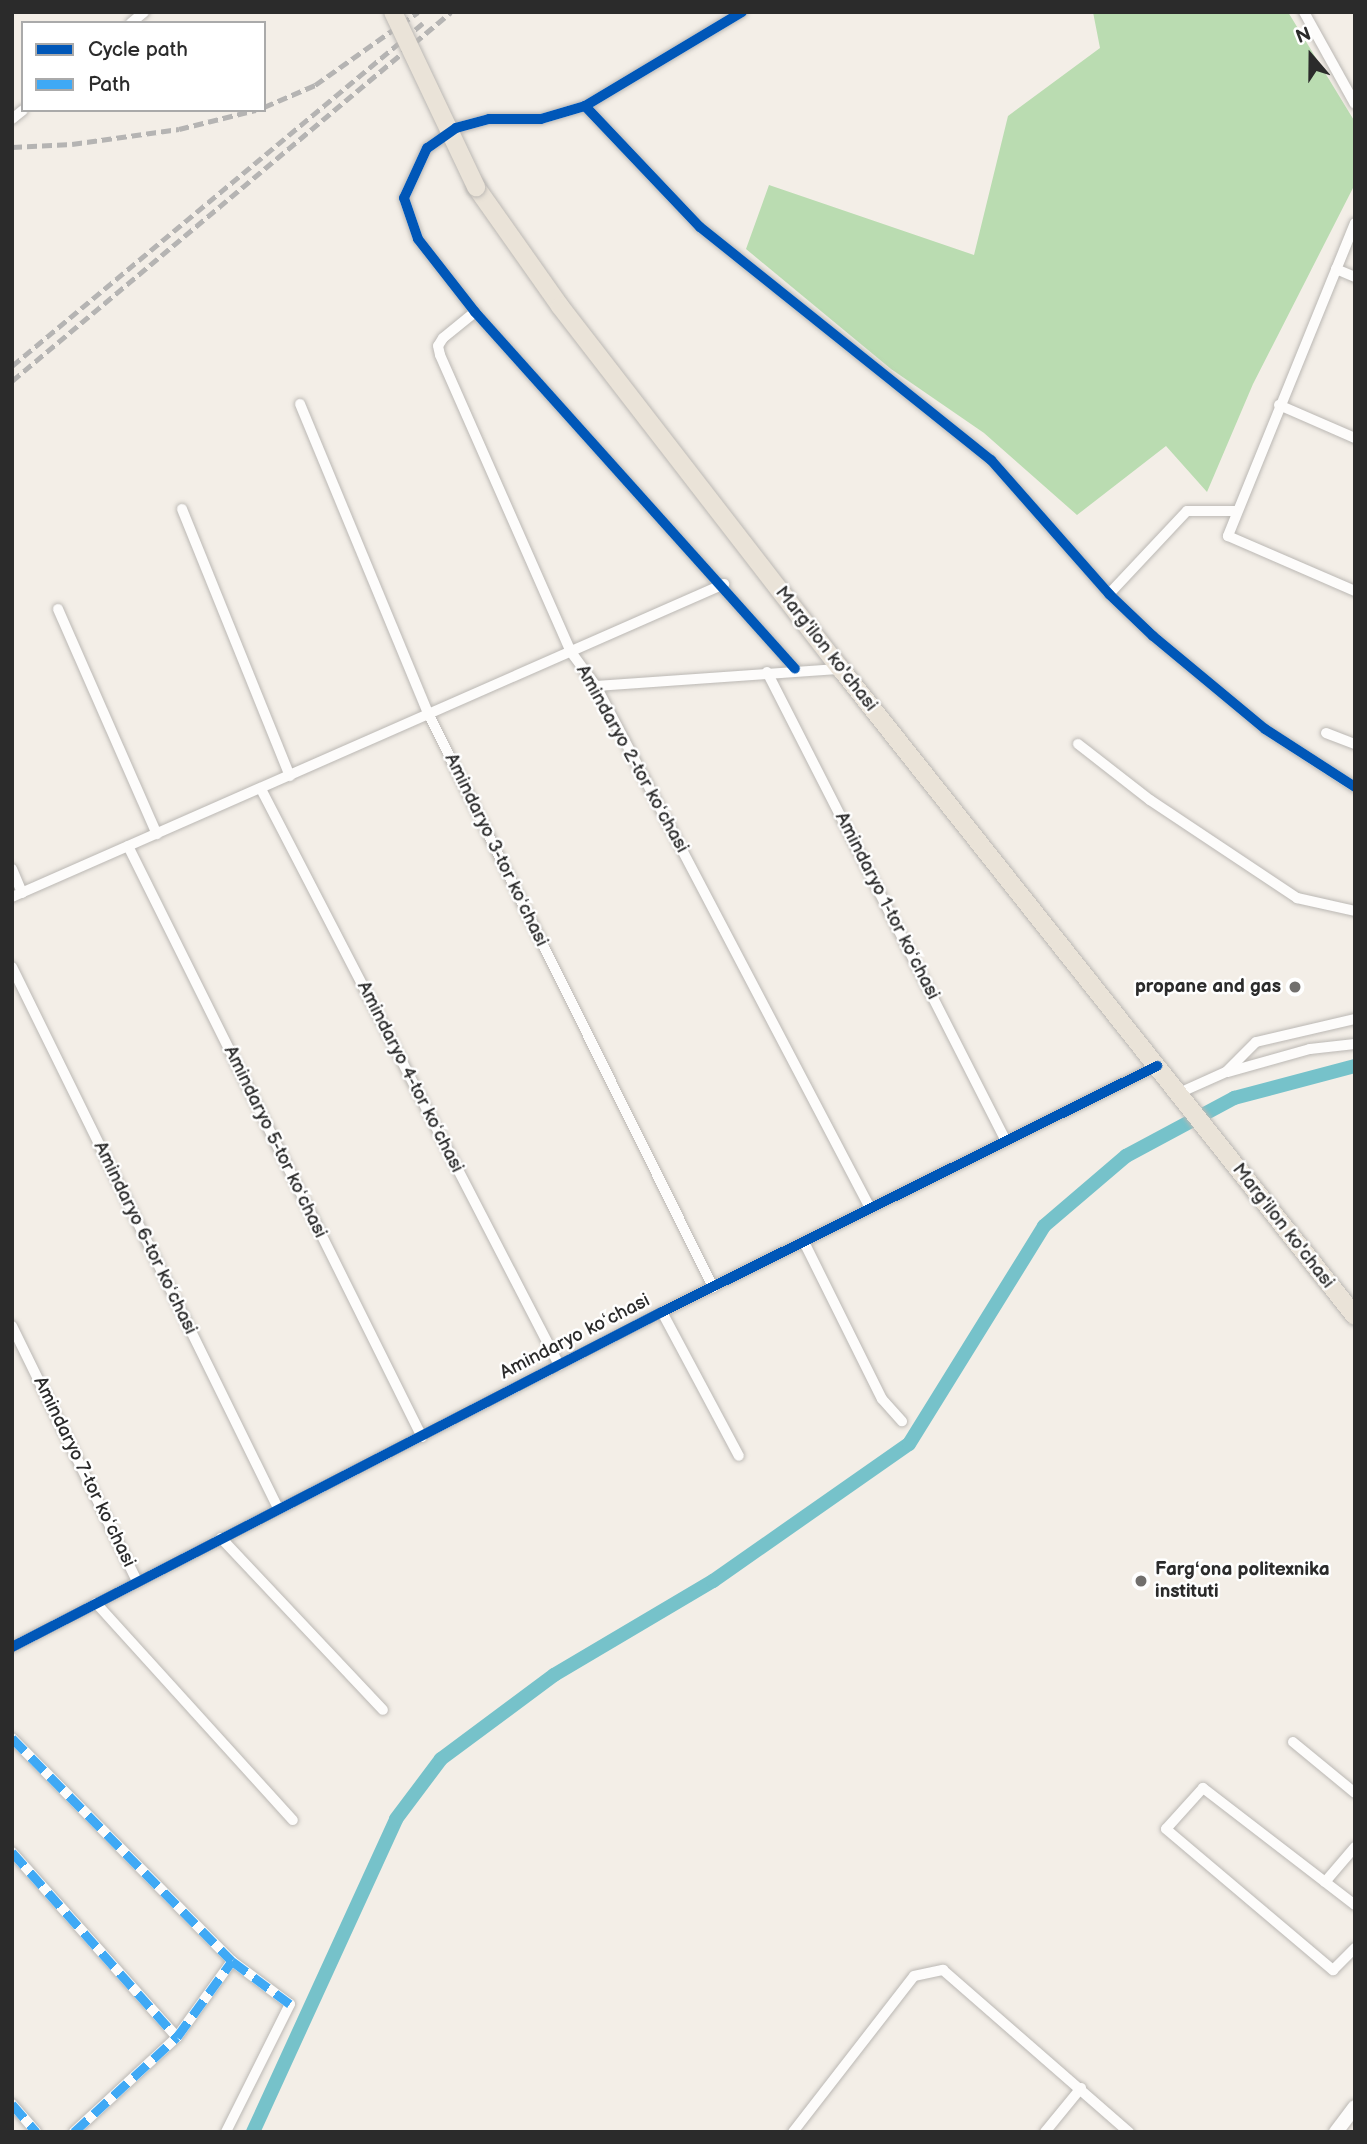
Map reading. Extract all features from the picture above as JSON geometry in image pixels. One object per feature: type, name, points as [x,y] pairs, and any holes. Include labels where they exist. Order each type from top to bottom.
[{"type":"main road","name":"Marg'ilon ko'chasi","points":[[393,12],[476,187],[553,296],[841,669],[1355,1316]]},
{"type":"street","points":[[742,12],[585,106],[541,119],[472,122],[435,142],[417,161],[404,198],[407,215],[418,239],[475,312],[724,584],[795,669]]},
{"type":"street","points":[[1304,12],[1355,104]]},
{"type":"street","points":[[585,106],[700,227],[991,460],[1110,594],[1265,729],[1355,787]]},
{"type":"street","points":[[1355,223],[1228,527],[1233,541],[1355,591]]},
{"type":"street","points":[[1336,269],[1355,277]]},
{"type":"street","name":"Amindaryo 2-tor koʻchasi","points":[[475,312],[443,338],[438,346],[440,355],[571,652],[596,686],[870,1208]]},
{"type":"street","name":"Amindaryo 3-tor koʻchasi","points":[[300,404],[429,715],[713,1287]]},
{"type":"street","points":[[1279,405],[1355,438]]},
{"type":"street","points":[[182,509],[290,776]]},
{"type":"street","points":[[1110,594],[1187,511],[1235,510]]},
{"type":"street","points":[[12,869],[17,895],[724,584]]},
{"type":"street","points":[[58,609],[157,834]]},
{"type":"street","points":[[596,686],[795,669],[841,669]]},
{"type":"street","name":"Amindaryo 1-tor koʻchasi","points":[[767,672],[1006,1141]]},
{"type":"street","points":[[1326,733],[1355,744]]},
{"type":"street","points":[[1078,744],[1150,800],[1297,898],[1355,911]]},
{"type":"street","name":"Amindaryo 4-tor koʻchasi","points":[[261,789],[559,1365]]},
{"type":"street","name":"Amindaryo 5-tor koʻchasi","points":[[128,846],[422,1437]]},
{"type":"street","name":"Amindaryo 6-tor koʻchasi","points":[[12,967],[278,1508]]},
{"type":"street","points":[[1183,1098],[1226,1072],[1256,1042],[1355,1019]]},
{"type":"street","points":[[1226,1072],[1310,1049],[1355,1044]]},
{"type":"street","name":"Amindaryo koʻchasi","points":[[12,1647],[662,1312],[1157,1066]]},
{"type":"street","points":[[804,1242],[882,1399],[902,1421]]},
{"type":"street","points":[[662,1312],[739,1456]]},
{"type":"street","name":"Amindaryo 7-tor koʻchasi","points":[[12,1326],[137,1581]]},
{"type":"street","points":[[221,1538],[383,1710]]},
{"type":"street","points":[[96,1603],[293,1820]]},
{"type":"street","points":[[12,1738],[232,1961],[290,2004],[226,2132]]},
{"type":"street","points":[[1293,1742],[1355,1793]]},
{"type":"street","points":[[1355,1905],[1203,1788],[1166,1829],[1333,1970],[1355,1948]]},
{"type":"street","points":[[1325,1882],[1355,1847]]},
{"type":"street","points":[[12,1852],[177,2037]]},
{"type":"street","points":[[74,2132],[177,2037],[232,1961]]},
{"type":"street","points":[[793,2132],[914,1976],[943,1970],[1129,2132]]},
{"type":"street","points":[[1045,2132],[1081,2088]]},
{"type":"street","points":[[12,2104],[36,2132]]},
{"type":"street","points":[[1336,2132],[1355,2107]]},
{"type":"green space","points":[[1093,12],[1288,12],[1355,122],[1355,184],[1253,384],[1207,492],[1166,446],[1077,515],[984,433],[891,369],[746,249],[769,185],[974,255],[1008,116],[1100,48]]},
{"type":"waterway","points":[[253,2132],[396,1819],[441,1759],[554,1675],[713,1581],[909,1444],[1044,1226],[1126,1156],[1234,1098],[1355,1066]]},
{"type":"railway","points":[[266,106],[315,85],[418,12]]},
{"type":"railway","points":[[12,381],[451,12]]},
{"type":"railway","points":[[12,366],[423,23]]},
{"type":"railway","points":[[12,147],[72,144],[179,129],[248,112]]},
{"type":"marked path","points":[[12,1738],[232,1961]]},
{"type":"marked path","points":[[12,1852],[177,2037]]},
{"type":"marked path","points":[[74,2132],[177,2037],[232,1961],[290,2004]]},
{"type":"marked path","points":[[12,2104],[36,2132]]},
{"type":"cycle path","points":[[742,12],[585,106],[541,119],[489,119],[456,128],[427,148],[404,198],[418,239],[475,312],[795,669]]},
{"type":"cycle path","points":[[585,106],[700,227],[991,460],[1109,594],[1153,636],[1265,729],[1355,787]]},
{"type":"cycle path","points":[[12,1647],[662,1312],[1157,1066]]},
{"type":"place","name":"propane and gas","points":[[1295,987]]},
{"type":"place","name":"Fargʻona politexnika instituti","points":[[1141,1581]]}]
